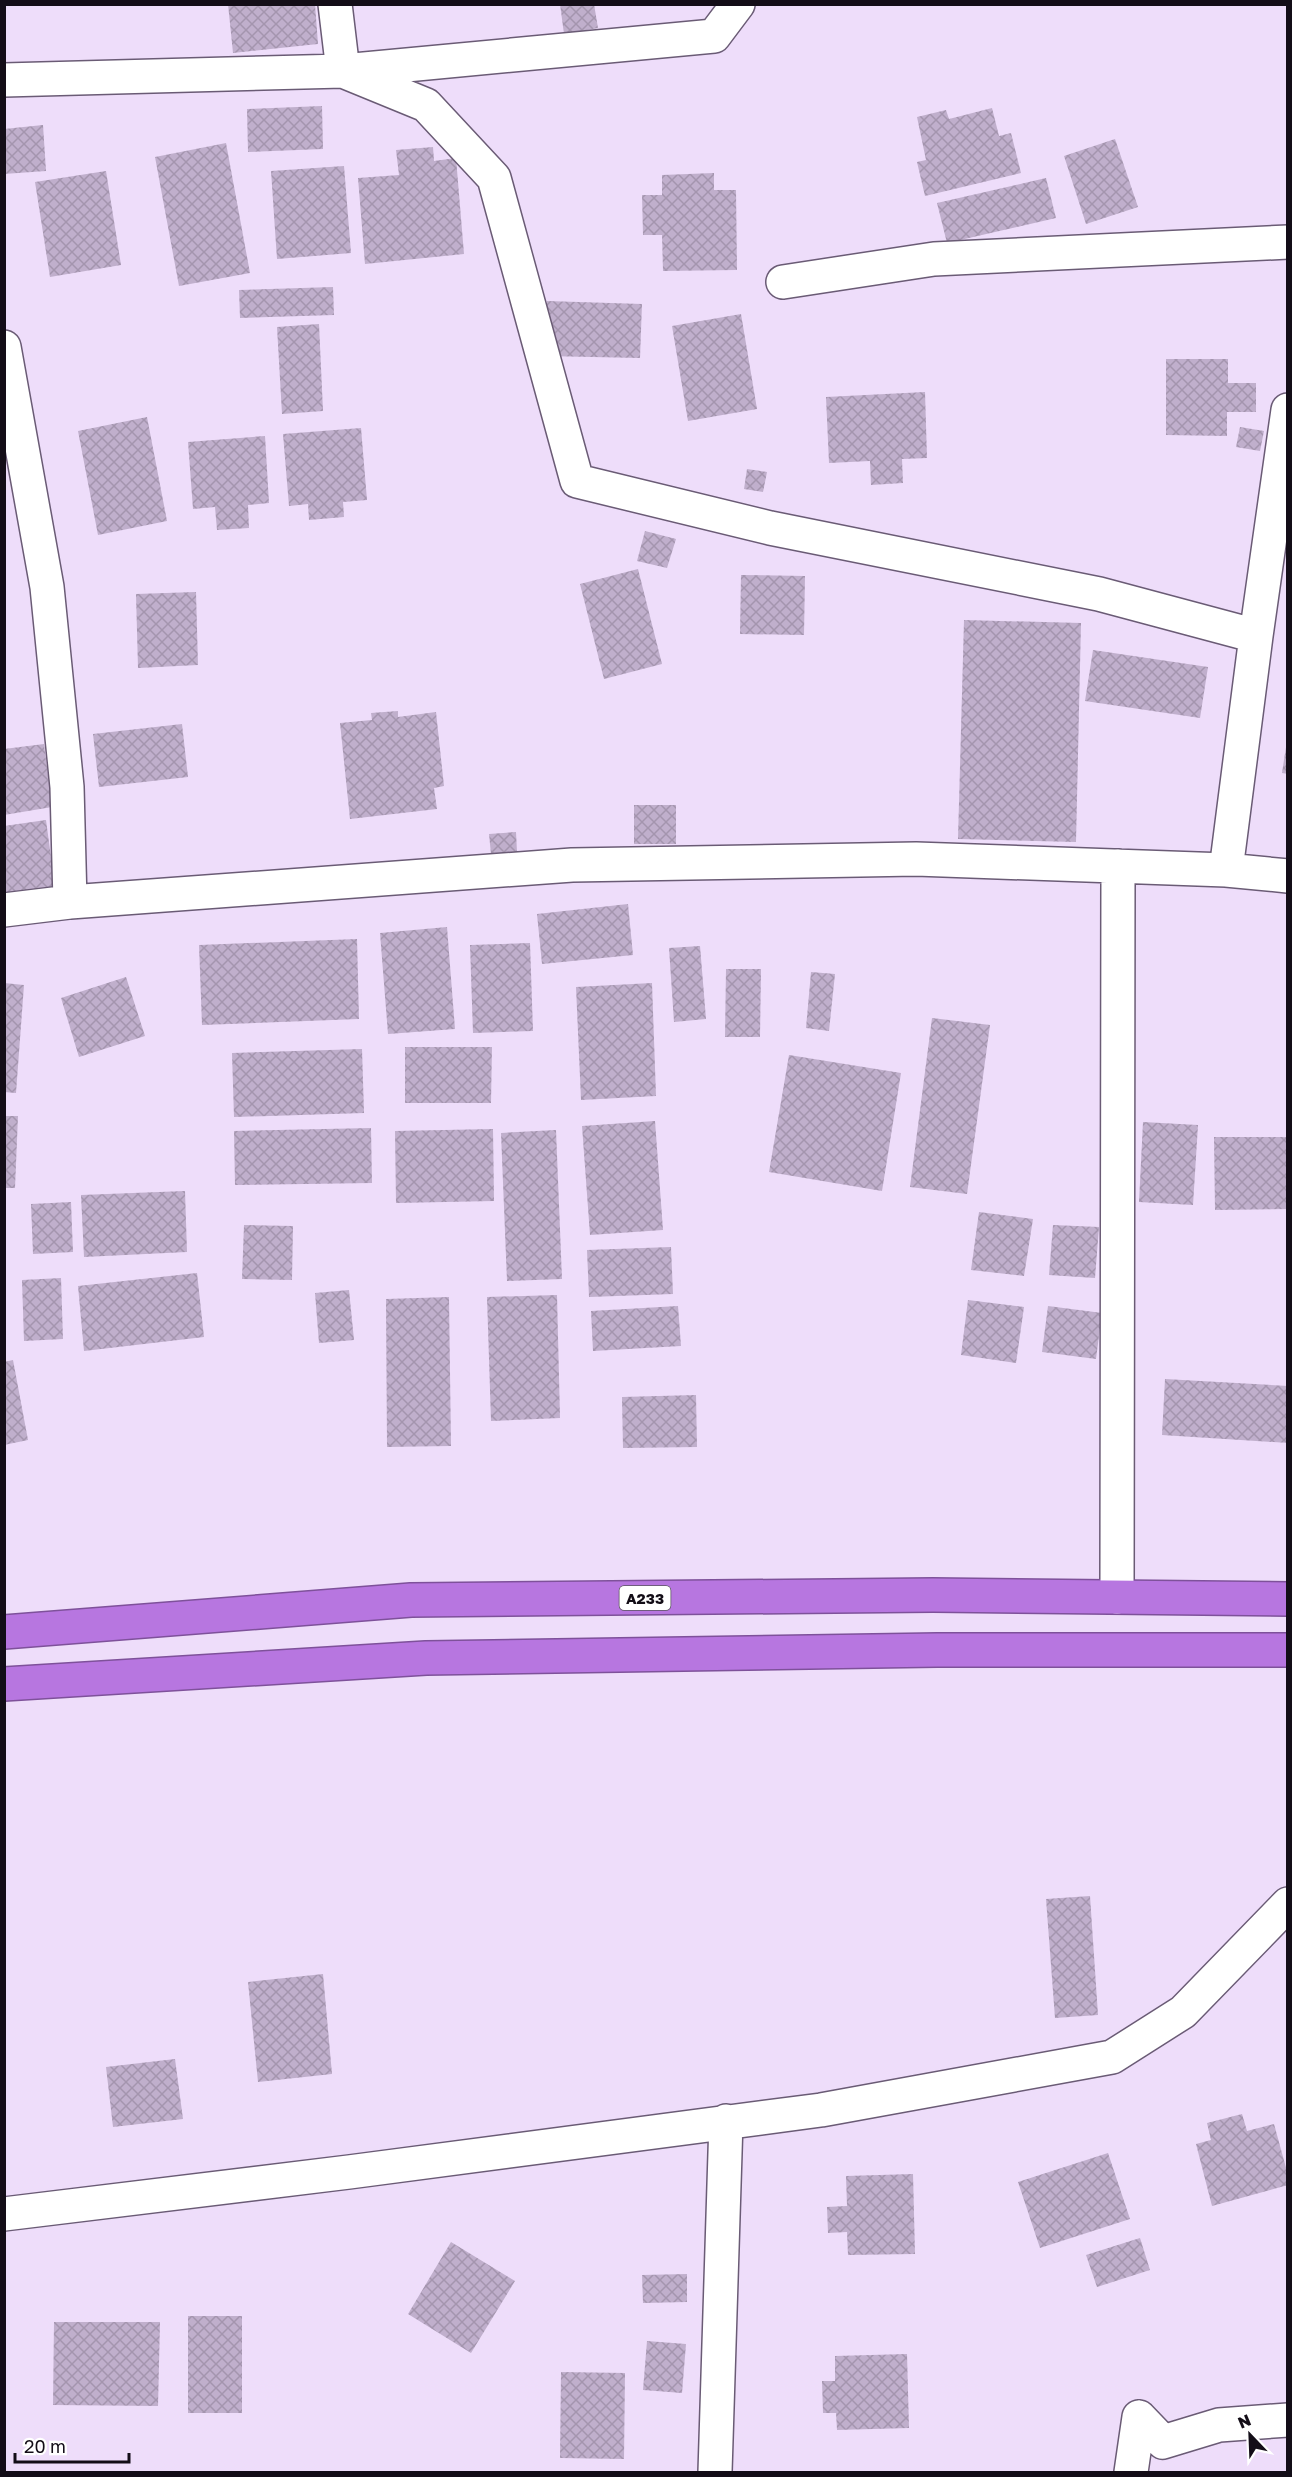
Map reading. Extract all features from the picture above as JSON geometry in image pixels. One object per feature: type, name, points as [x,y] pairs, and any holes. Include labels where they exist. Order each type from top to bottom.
[{"type":"highway","name":"A233","points":[[4,1632],[411,1600],[933,1595],[1287,1599]]},
{"type":"highway","points":[[4,1684],[426,1658],[937,1650],[1287,1650]]},
{"type":"street","points":[[335,4],[343,71]]},
{"type":"street","points":[[4,80],[343,71],[714,36],[738,4]]},
{"type":"street","points":[[343,71],[426,105],[494,178],[576,481],[770,528],[1099,594],[1256,636]]},
{"type":"street","points":[[783,282],[934,258],[1287,242]]},
{"type":"street","points":[[4,347],[47,587],[67,786],[70,902]]},
{"type":"street","points":[[1226,870],[1287,410]]},
{"type":"street","points":[[4,910],[70,902],[572,865],[916,859],[1226,870],[1287,876]]},
{"type":"street","points":[[1117,1597],[1118,866]]},
{"type":"street","points":[[4,2214],[350,2172],[821,2110],[1112,2057],[1183,2012],[1287,1904]]},
{"type":"street","points":[[715,2472],[726,2121]]},
{"type":"street","points":[[1131,2472],[1139,2417],[1164,2442],[1219,2425],[1287,2421]]},
{"type":"building","points":[[228,4],[315,4],[318,44],[233,53]]},
{"type":"building","points":[[560,4],[594,4],[598,28],[564,34]]},
{"type":"building","points":[[322,106],[323,149],[248,152],[247,109]]},
{"type":"building","points":[[992,108],[999,136],[1011,133],[1021,173],[925,196],[917,162],[926,160],[917,117],[946,110],[949,119]]},
{"type":"building","points":[[43,125],[46,171],[4,174],[4,129]]},
{"type":"building","points":[[1115,139],[1138,207],[1086,224],[1064,156]]},
{"type":"building","points":[[226,143],[250,273],[179,286],[155,157]]},
{"type":"building","points":[[433,147],[434,161],[456,158],[464,254],[365,264],[358,178],[399,175],[396,150]]},
{"type":"building","points":[[344,166],[351,253],[277,259],[271,171]]},
{"type":"building","points":[[106,171],[121,265],[50,277],[35,182]]},
{"type":"building","points":[[714,173],[714,190],[736,190],[737,270],[663,271],[662,235],[643,235],[642,195],[662,195],[662,175]]},
{"type":"building","points":[[1046,178],[1056,218],[947,243],[937,203]]},
{"type":"building","points":[[333,287],[334,315],[240,318],[239,290]]},
{"type":"building","points":[[547,301],[642,304],[640,358],[545,356]]},
{"type":"building","points":[[741,314],[757,409],[688,421],[672,326]]},
{"type":"building","points":[[319,324],[323,411],[282,414],[277,327]]},
{"type":"building","points":[[1166,359],[1228,359],[1228,383],[1256,383],[1256,412],[1227,412],[1227,436],[1166,435]]},
{"type":"building","points":[[925,392],[927,458],[902,459],[903,483],[871,485],[870,461],[829,463],[826,397]]},
{"type":"building","points":[[147,417],[167,521],[98,535],[78,431]]},
{"type":"building","points":[[1240,427],[1264,431],[1260,451],[1236,447]]},
{"type":"building","points":[[361,428],[367,500],[343,502],[344,517],[309,520],[308,504],[289,506],[283,434]]},
{"type":"building","points":[[265,436],[269,503],[248,505],[249,528],[217,530],[215,507],[193,509],[188,442]]},
{"type":"building","points":[[747,469],[767,472],[763,492],[744,489]]},
{"type":"building","points":[[645,531],[676,539],[667,568],[637,561]]},
{"type":"building","points":[[638,569],[662,664],[604,679],[580,584]]},
{"type":"building","points":[[741,575],[805,576],[804,635],[740,634]]},
{"type":"building","points":[[196,592],[198,665],[138,668],[136,594]]},
{"type":"building","points":[[964,620],[1081,623],[1076,842],[958,839]]},
{"type":"building","points":[[1093,650],[1208,667],[1200,718],[1085,701]]},
{"type":"building","points":[[398,711],[398,717],[436,712],[444,786],[434,788],[437,809],[350,819],[340,723],[372,720],[371,713]]},
{"type":"building","points":[[182,724],[188,777],[99,787],[93,734]]},
{"type":"building","points":[[44,744],[52,807],[4,815],[4,749]]},
{"type":"building","points":[[1286,747],[1288,747],[1288,774],[1282,773]]},
{"type":"building","points":[[634,805],[676,805],[676,844],[634,844]]},
{"type":"building","points":[[46,820],[55,887],[4,894],[4,826]]},
{"type":"building","points":[[516,832],[517,852],[491,854],[489,834]]},
{"type":"building","points":[[628,904],[633,955],[542,964],[537,914]]},
{"type":"building","points":[[447,927],[455,1029],[388,1034],[380,933]]},
{"type":"building","points":[[357,939],[359,1019],[202,1025],[199,945]]},
{"type":"building","points":[[530,943],[533,1031],[473,1033],[470,945]]},
{"type":"building","points":[[700,946],[706,1019],[674,1022],[669,948]]},
{"type":"building","points":[[726,969],[761,969],[760,1037],[725,1037]]},
{"type":"building","points":[[811,972],[835,974],[829,1031],[806,1028]]},
{"type":"building","points":[[126,977],[145,1036],[79,1057],[61,998]]},
{"type":"building","points":[[4,983],[24,985],[16,1093],[4,1092]]},
{"type":"building","points":[[652,983],[656,1096],[581,1100],[576,987]]},
{"type":"building","points":[[932,1018],[990,1025],[967,1194],[910,1187]]},
{"type":"building","points":[[405,1047],[492,1047],[491,1103],[405,1103]]},
{"type":"building","points":[[362,1049],[364,1113],[234,1117],[232,1053]]},
{"type":"building","points":[[789,1055],[901,1073],[882,1191],[769,1172]]},
{"type":"building","points":[[4,1116],[18,1116],[15,1188],[4,1188]]},
{"type":"building","points":[[655,1121],[663,1230],[590,1235],[582,1126]]},
{"type":"building","points":[[1143,1122],[1198,1125],[1193,1205],[1139,1202]]},
{"type":"building","points":[[371,1128],[372,1183],[235,1185],[234,1131]]},
{"type":"building","points":[[493,1129],[494,1201],[396,1203],[395,1131]]},
{"type":"building","points":[[556,1130],[562,1279],[507,1281],[501,1133]]},
{"type":"building","points":[[1214,1137],[1288,1137],[1288,1209],[1215,1210]]},
{"type":"building","points":[[185,1191],[187,1252],[84,1257],[81,1195]]},
{"type":"building","points":[[71,1202],[73,1252],[33,1254],[31,1204]]},
{"type":"building","points":[[979,1212],[1033,1219],[1024,1276],[971,1270]]},
{"type":"building","points":[[244,1225],[293,1226],[292,1280],[242,1279]]},
{"type":"building","points":[[1053,1225],[1099,1227],[1095,1278],[1049,1275]]},
{"type":"building","points":[[671,1247],[673,1294],[589,1297],[587,1250]]},
{"type":"building","points":[[197,1273],[204,1337],[84,1351],[78,1286]]},
{"type":"building","points":[[61,1278],[63,1339],[24,1341],[22,1280]]},
{"type":"building","points":[[349,1290],[354,1340],[319,1343],[315,1293]]},
{"type":"building","points":[[557,1295],[560,1418],[491,1421],[487,1297]]},
{"type":"building","points":[[449,1297],[451,1446],[387,1447],[386,1299]]},
{"type":"building","points":[[968,1300],[1024,1307],[1016,1363],[961,1355]]},
{"type":"building","points":[[678,1306],[681,1346],[593,1351],[591,1311]]},
{"type":"building","points":[[1048,1306],[1102,1313],[1096,1359],[1042,1352]]},
{"type":"building","points":[[13,1360],[28,1440],[4,1445],[4,1362]]},
{"type":"building","points":[[1165,1379],[1288,1386],[1288,1443],[1162,1435]]},
{"type":"building","points":[[696,1395],[697,1447],[623,1448],[622,1397]]},
{"type":"building","points":[[1090,1896],[1098,2015],[1055,2018],[1046,1899]]},
{"type":"building","points":[[323,1974],[332,2074],[258,2082],[248,1982]]},
{"type":"building","points":[[175,2059],[183,2119],[113,2127],[106,2067]]},
{"type":"building","points":[[1242,2114],[1247,2131],[1274,2124],[1288,2175],[1288,2185],[1212,2206],[1196,2144],[1211,2140],[1207,2123]]},
{"type":"building","points":[[1108,2153],[1130,2219],[1040,2248],[1018,2182]]},
{"type":"building","points":[[913,2174],[915,2254],[848,2255],[847,2232],[828,2233],[827,2207],[847,2206],[846,2176]]},
{"type":"building","points":[[1140,2238],[1150,2270],[1097,2287],[1086,2255]]},
{"type":"building","points":[[451,2242],[515,2281],[471,2353],[408,2314]]},
{"type":"building","points":[[687,2274],[687,2302],[643,2303],[642,2275]]},
{"type":"building","points":[[188,2316],[242,2316],[242,2413],[188,2413]]},
{"type":"building","points":[[54,2322],[160,2322],[158,2406],[53,2405]]},
{"type":"building","points":[[647,2341],[686,2344],[682,2393],[643,2390]]},
{"type":"building","points":[[907,2354],[909,2428],[837,2430],[836,2413],[823,2413],[822,2381],[835,2381],[835,2356]]},
{"type":"building","points":[[561,2372],[625,2373],[624,2459],[560,2458]]}]
